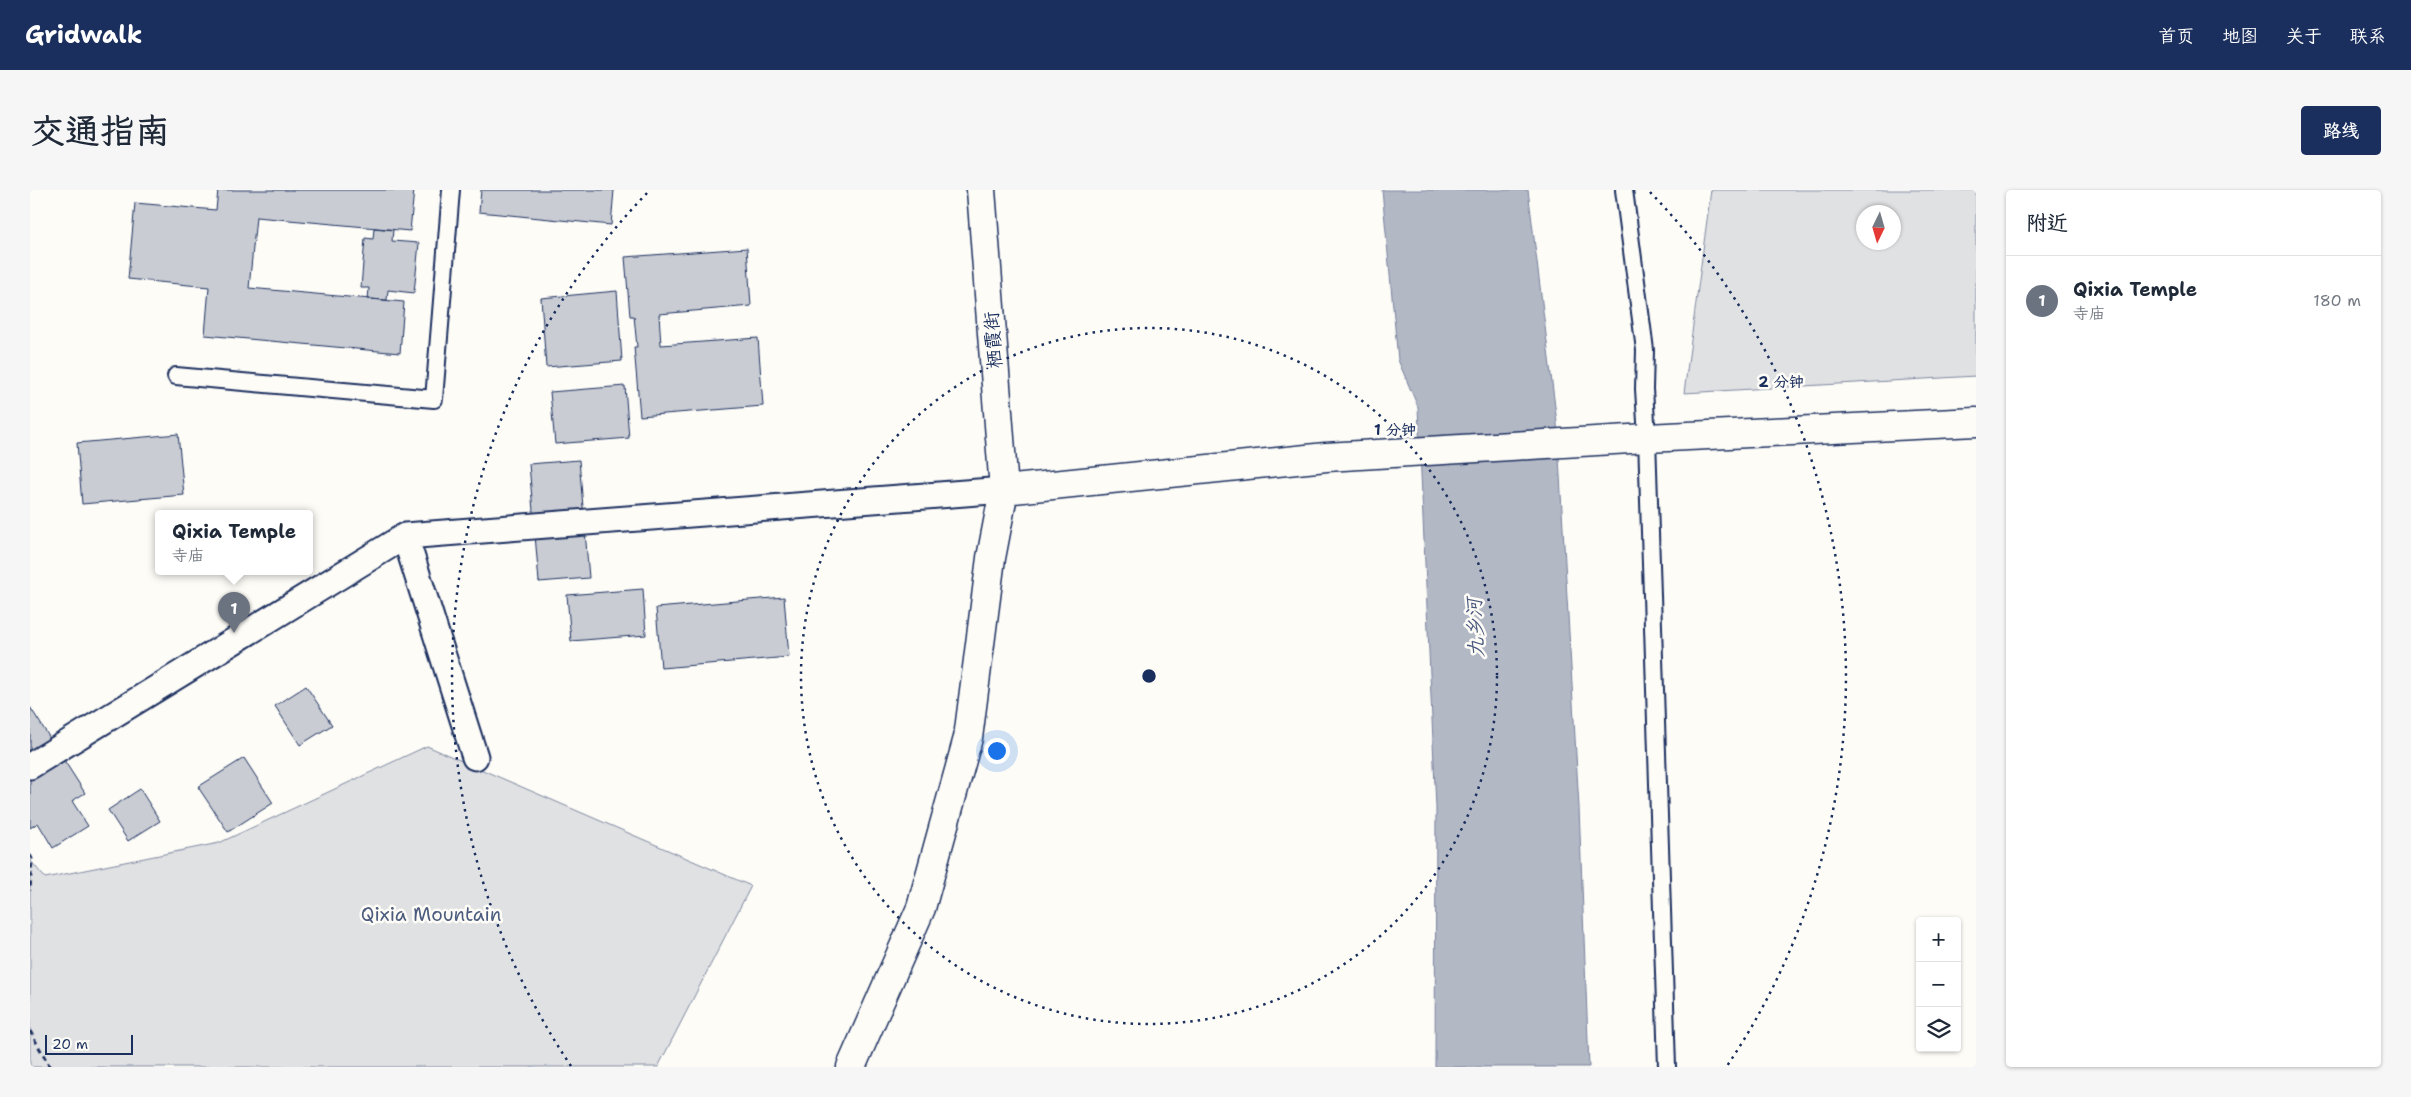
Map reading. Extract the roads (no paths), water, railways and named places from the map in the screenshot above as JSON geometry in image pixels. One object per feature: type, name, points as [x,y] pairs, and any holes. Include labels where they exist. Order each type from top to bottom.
[{"type":"street","name":"栖霞街","points":[[851,1067],[921,908],[968,738],[991,558],[1004,490],[981,190]]},
{"type":"street","points":[[30,766],[406,536],[1004,490],[1326,457],[1648,438],[1976,422]]},
{"type":"street","points":[[406,536],[475,758]]},
{"type":"lane","points":[[176,376],[434,399],[451,190]]},
{"type":"lane","points":[[1624,190],[1645,350],[1644,389],[1648,438],[1666,1067]]},
{"type":"water","name":"九乡河","points":[[1382,190],[1528,190],[1557,423],[1579,807],[1589,1067],[1435,1067],[1436,808],[1418,407],[1398,360]]},
{"type":"place","name":"Qixia Temple","points":[[234,633]]},
{"type":"park label","name":"Qixia Mountain","points":[[431,914]]}]
